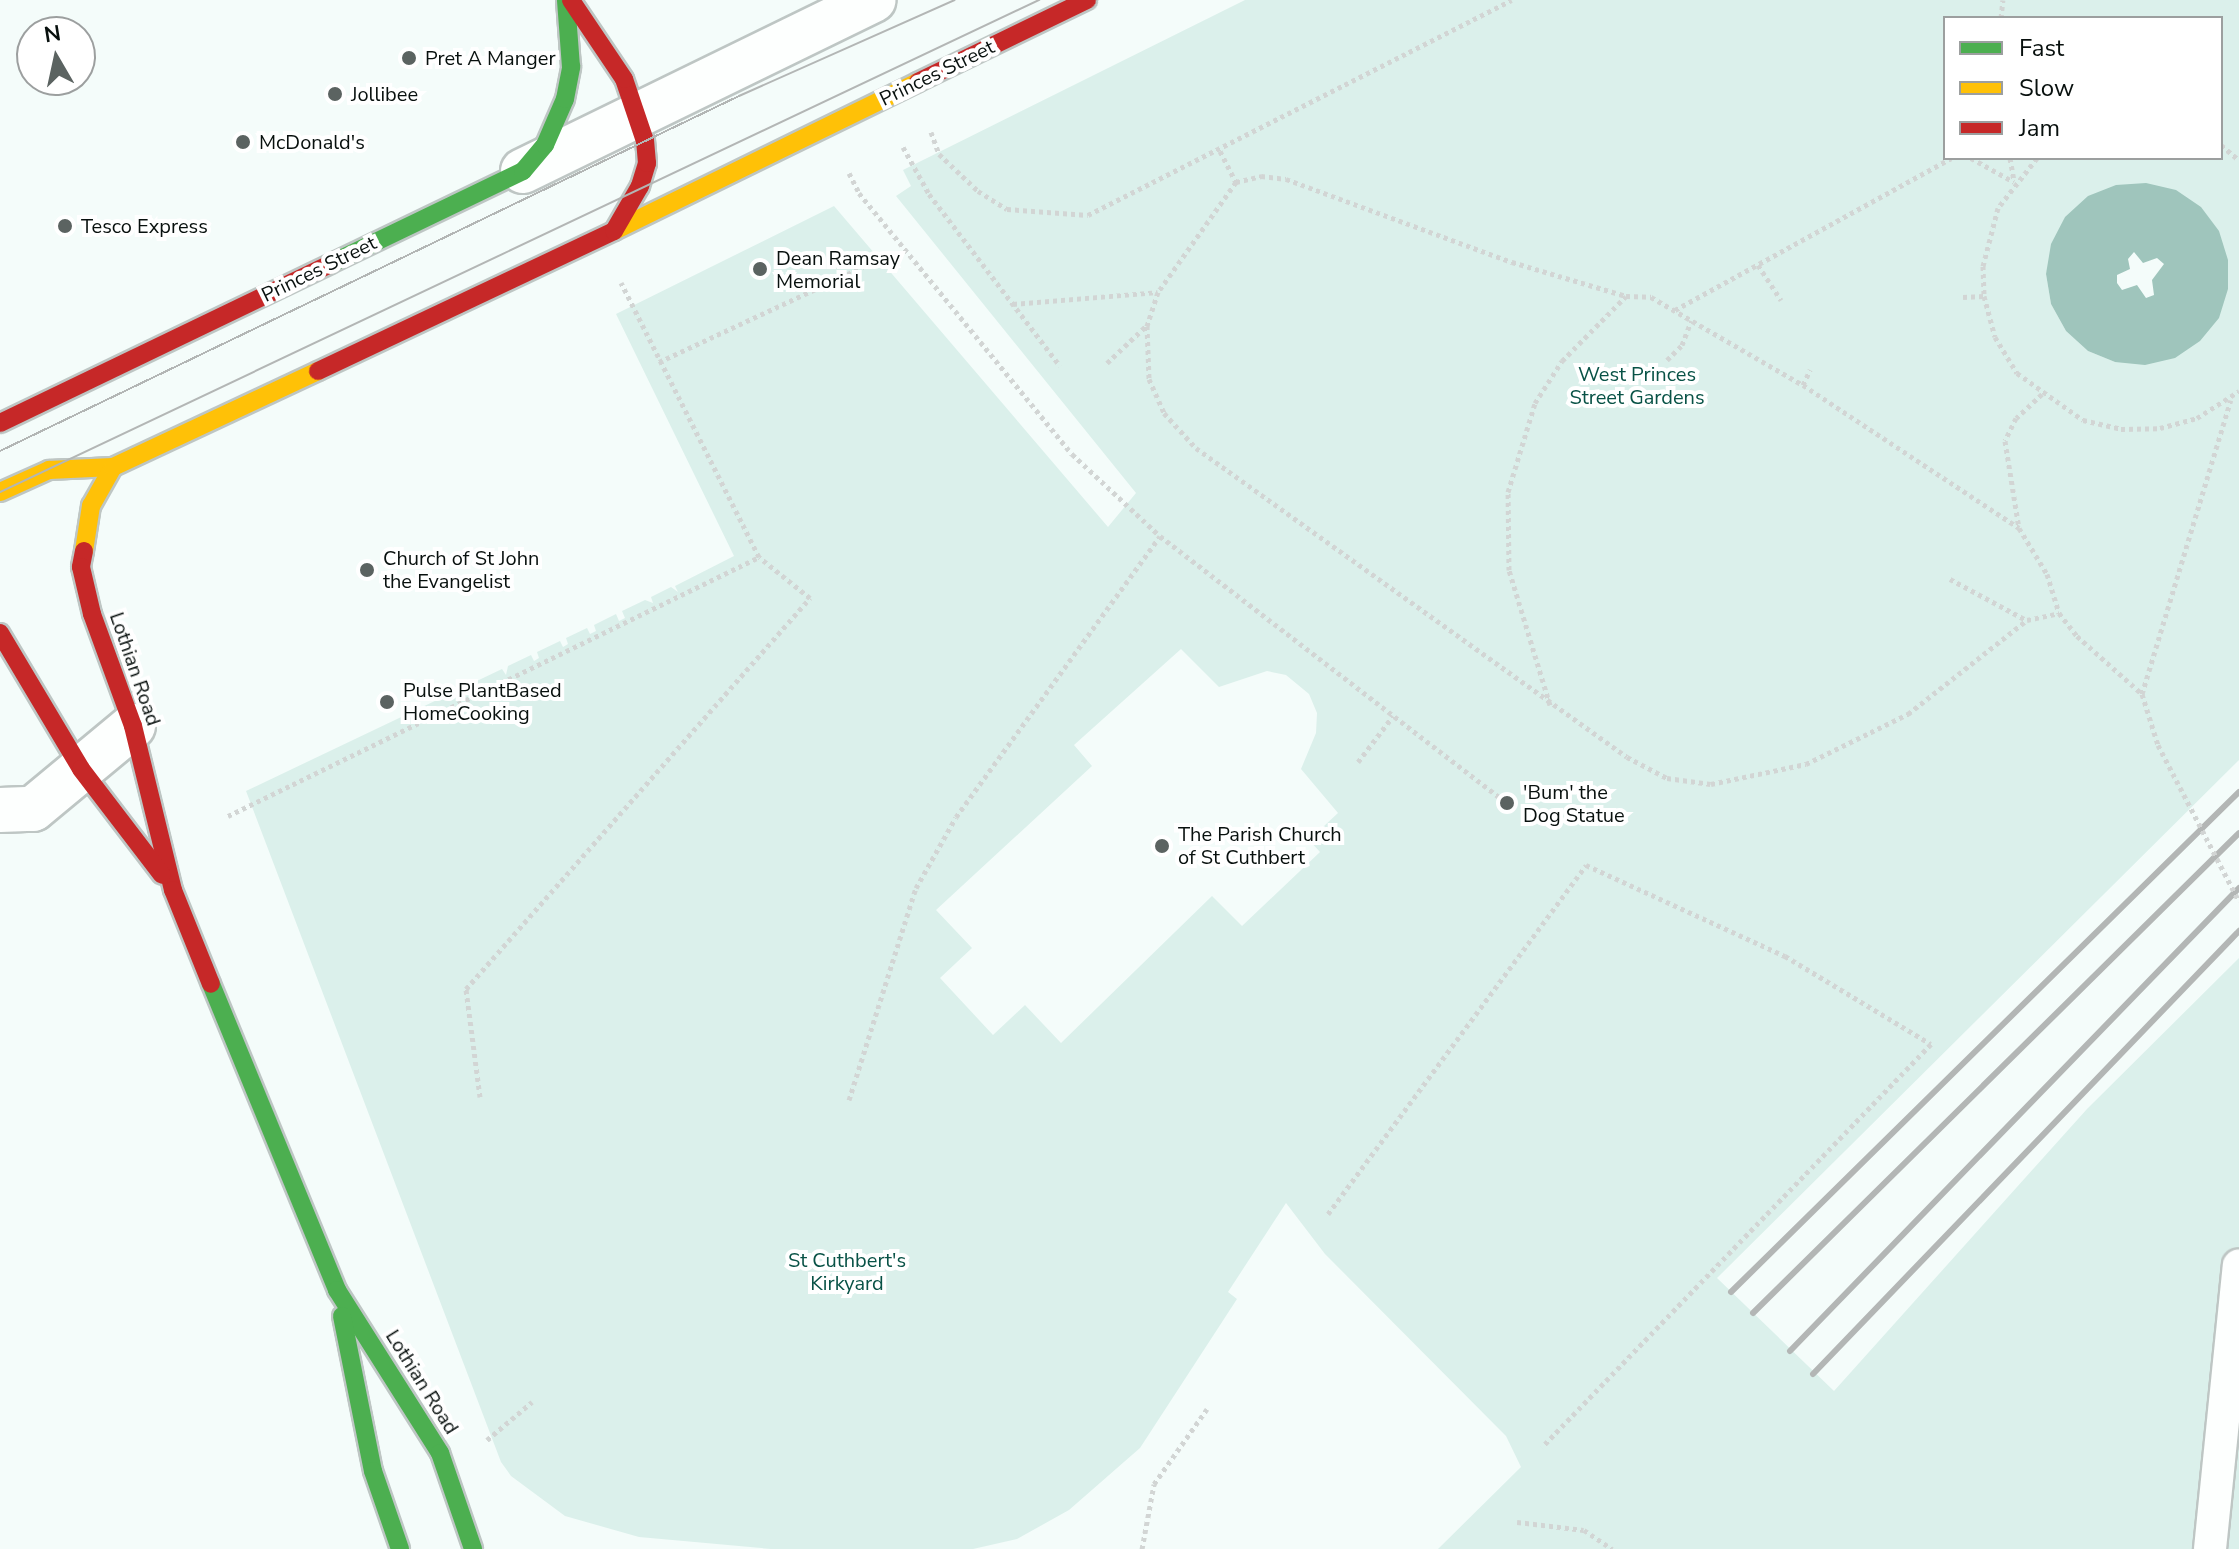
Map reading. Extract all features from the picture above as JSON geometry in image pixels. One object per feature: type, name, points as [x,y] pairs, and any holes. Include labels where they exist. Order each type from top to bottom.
[{"type":"main road","points":[[568,0],[624,79],[639,116],[647,163],[629,211],[614,231]]},
{"type":"main road","points":[[523,171],[545,145],[565,99],[571,67],[568,0]]},
{"type":"main road","name":"Princes Street","points":[[0,492],[49,470],[113,467],[614,231],[1087,0]]},
{"type":"main road","name":"Princes Street","points":[[0,423],[523,171]]},
{"type":"main road","name":"Lothian Road","points":[[113,467],[91,506],[81,567],[92,614],[133,726],[173,890],[337,1290],[440,1453],[479,1546]]},
{"type":"main road","name":"Lothian Road","points":[[0,633],[81,769],[173,890]]},
{"type":"main road","name":"Lothian Road","points":[[337,1290],[373,1471],[400,1549]]},
{"type":"street","name":"Princes Street","points":[[523,171],[874,0]]},
{"type":"street","points":[[0,810],[33,809],[133,726]]},
{"type":"lane","points":[[2210,1549],[2239,1265]]},
{"type":"path","points":[[931,132],[939,154],[978,191],[1007,209],[1052,216],[1088,215],[1220,151],[1511,0]]},
{"type":"path","points":[[903,146],[929,194],[1060,366]]},
{"type":"path","points":[[2223,147],[2239,160]]},
{"type":"path","points":[[1220,151],[1236,182]]},
{"type":"path","points":[[1674,311],[1947,160]]},
{"type":"path","points":[[1975,160],[2014,182]]},
{"type":"path","points":[[2010,160],[2014,182]]},
{"type":"path","points":[[2035,160],[2014,182],[1988,236],[1984,296],[1995,337],[2017,373],[2042,394],[2083,420],[2121,429],[2160,428],[2197,418],[2231,399],[2239,391]]},
{"type":"path","points":[[849,172],[859,193],[1072,454],[1160,536],[1515,809]]},
{"type":"path","points":[[2019,528],[1803,385],[1651,297],[1626,296],[1512,262],[1286,179],[1261,176],[1236,182],[1158,292],[1147,326],[1146,359],[1156,399],[1196,448],[1550,706],[1667,778],[1711,784],[1753,777],[1806,764],[1858,743],[1934,696],[2027,620],[2059,613]]},
{"type":"path","points":[[1758,265],[1781,300]]},
{"type":"path","points":[[659,362],[863,267]]},
{"type":"path","points":[[480,1097],[466,989],[810,598],[759,557],[621,283]]},
{"type":"path","points":[[1013,304],[1158,292]]},
{"type":"path","points":[[1550,706],[1509,570],[1508,492],[1535,403],[1562,361],[1626,296]]},
{"type":"path","points":[[1963,297],[1984,296]]},
{"type":"path","points":[[1667,360],[1682,345],[1691,321]]},
{"type":"path","points":[[1107,363],[1147,326]]},
{"type":"path","points":[[1803,385],[1810,370]]},
{"type":"path","points":[[2042,394],[2016,418],[2005,441],[2019,528],[2047,574],[2059,613],[2077,636],[2142,694],[2158,745],[2239,901]]},
{"type":"path","points":[[2142,694],[2231,399]]},
{"type":"path","points":[[849,1100],[923,876],[956,817],[1160,536]]},
{"type":"path","points":[[228,816],[759,557]]},
{"type":"path","points":[[1950,579],[2027,620]]},
{"type":"path","points":[[1358,762],[1393,716]]},
{"type":"path","points":[[1328,1214],[1586,865],[1785,956],[1931,1044],[1542,1447]]},
{"type":"path","points":[[489,1439],[532,1402]]},
{"type":"path","points":[[1142,1549],[1154,1484],[1207,1409]]},
{"type":"path","points":[[1517,1522],[1584,1530],[1612,1549]]},
{"type":"green space","points":[[1245,0],[2239,0],[2239,760],[1717,1278],[1834,1391],[2087,1109],[2239,958],[2239,1549],[1438,1549],[1521,1467],[1506,1436],[1325,1254],[1286,1203],[1228,1292],[1237,1299],[1140,1448],[1069,1510],[1017,1539],[973,1549],[771,1549],[639,1537],[565,1516],[511,1476],[501,1462],[246,791],[502,669],[506,675],[508,666],[531,655],[534,661],[539,658],[537,652],[560,641],[563,647],[568,644],[566,638],[587,628],[590,634],[596,631],[594,625],[616,614],[619,621],[625,618],[622,611],[645,600],[653,603],[651,597],[671,587],[678,592],[675,586],[734,556],[616,314],[834,206],[1108,527],[1136,493],[896,196],[911,186],[903,170]],"holes":[[[2065,217],[2228,289],[2115,362],[2088,351],[2066,331],[2051,304],[2046,274]],[[1181,649],[1219,687],[1267,671],[1286,675],[1309,694],[1317,713],[1316,733],[1301,769],[1338,813],[1309,840],[1320,852],[1242,926],[1212,896],[1061,1043],[1025,1005],[993,1035],[940,978],[972,948],[936,910],[1092,766],[1074,745]]]},
{"type":"shaded area","points":[[2146,183],[2176,190],[2201,207],[2219,231],[2228,260],[2228,289],[2219,318],[2200,341],[2175,358],[2145,365],[2115,362],[2088,351],[2066,331],[2051,304],[2046,274],[2051,244],[2065,217],[2088,196],[2116,185]],"holes":[[[2134,252],[2143,263],[2157,258],[2164,264],[2152,280],[2154,295],[2146,298],[2137,285],[2122,290],[2117,283],[2117,275],[2130,269],[2128,259]]]},
{"type":"tram line","points":[[0,451],[739,96],[955,0]]},
{"type":"tram line","points":[[0,492],[1039,0]]},
{"type":"railway","points":[[1731,1292],[2239,792]]},
{"type":"railway","points":[[1753,1313],[2239,833]]},
{"type":"railway","points":[[1790,1351],[2239,888]]},
{"type":"railway","points":[[1813,1374],[2239,931]]},
{"type":"traffic: fast","points":[[330,264],[523,171],[545,145],[565,99],[571,67],[566,0]]},
{"type":"traffic: fast","points":[[211,984],[337,1290],[440,1453],[473,1549]]},
{"type":"traffic: fast","points":[[342,1316],[373,1471],[400,1549]]},
{"type":"traffic: slow","points":[[614,231],[918,82]]},
{"type":"traffic: slow","points":[[84,551],[91,506],[113,467],[318,371]]},
{"type":"traffic: slow","points":[[0,492],[49,470],[113,467]]},
{"type":"traffic: jam","points":[[318,371],[614,231],[640,186],[647,163],[645,141],[624,79],[571,0]]},
{"type":"traffic: jam","points":[[918,82],[1087,0]]},
{"type":"traffic: jam","points":[[0,423],[330,264]]},
{"type":"traffic: jam","points":[[84,551],[81,567],[92,614],[133,726],[173,890],[211,984]]},
{"type":"traffic: jam","points":[[0,633],[81,769],[162,875]]},
{"type":"place","name":"Pret A Manger","points":[[409,58]]},
{"type":"place","name":"Jollibee","points":[[335,94]]},
{"type":"place","name":"McDonald's","points":[[243,142]]},
{"type":"place","name":"Tesco Express","points":[[65,226]]},
{"type":"place","name":"Dean Ramsay Memorial","points":[[760,269]]},
{"type":"place","name":"Church of St John the Evangelist","points":[[367,570]]},
{"type":"place","name":"Pulse PlantBased HomeCooking","points":[[387,702]]},
{"type":"place","name":"'Bum' the Dog Statue","points":[[1507,803]]},
{"type":"place","name":"The Parish Church of St Cuthbert","points":[[1162,846]]},
{"type":"park label","name":"West Princes Street Gardens","points":[[1637,386]]},
{"type":"park label","name":"St Cuthbert's Kirkyard","points":[[847,1272]]}]
